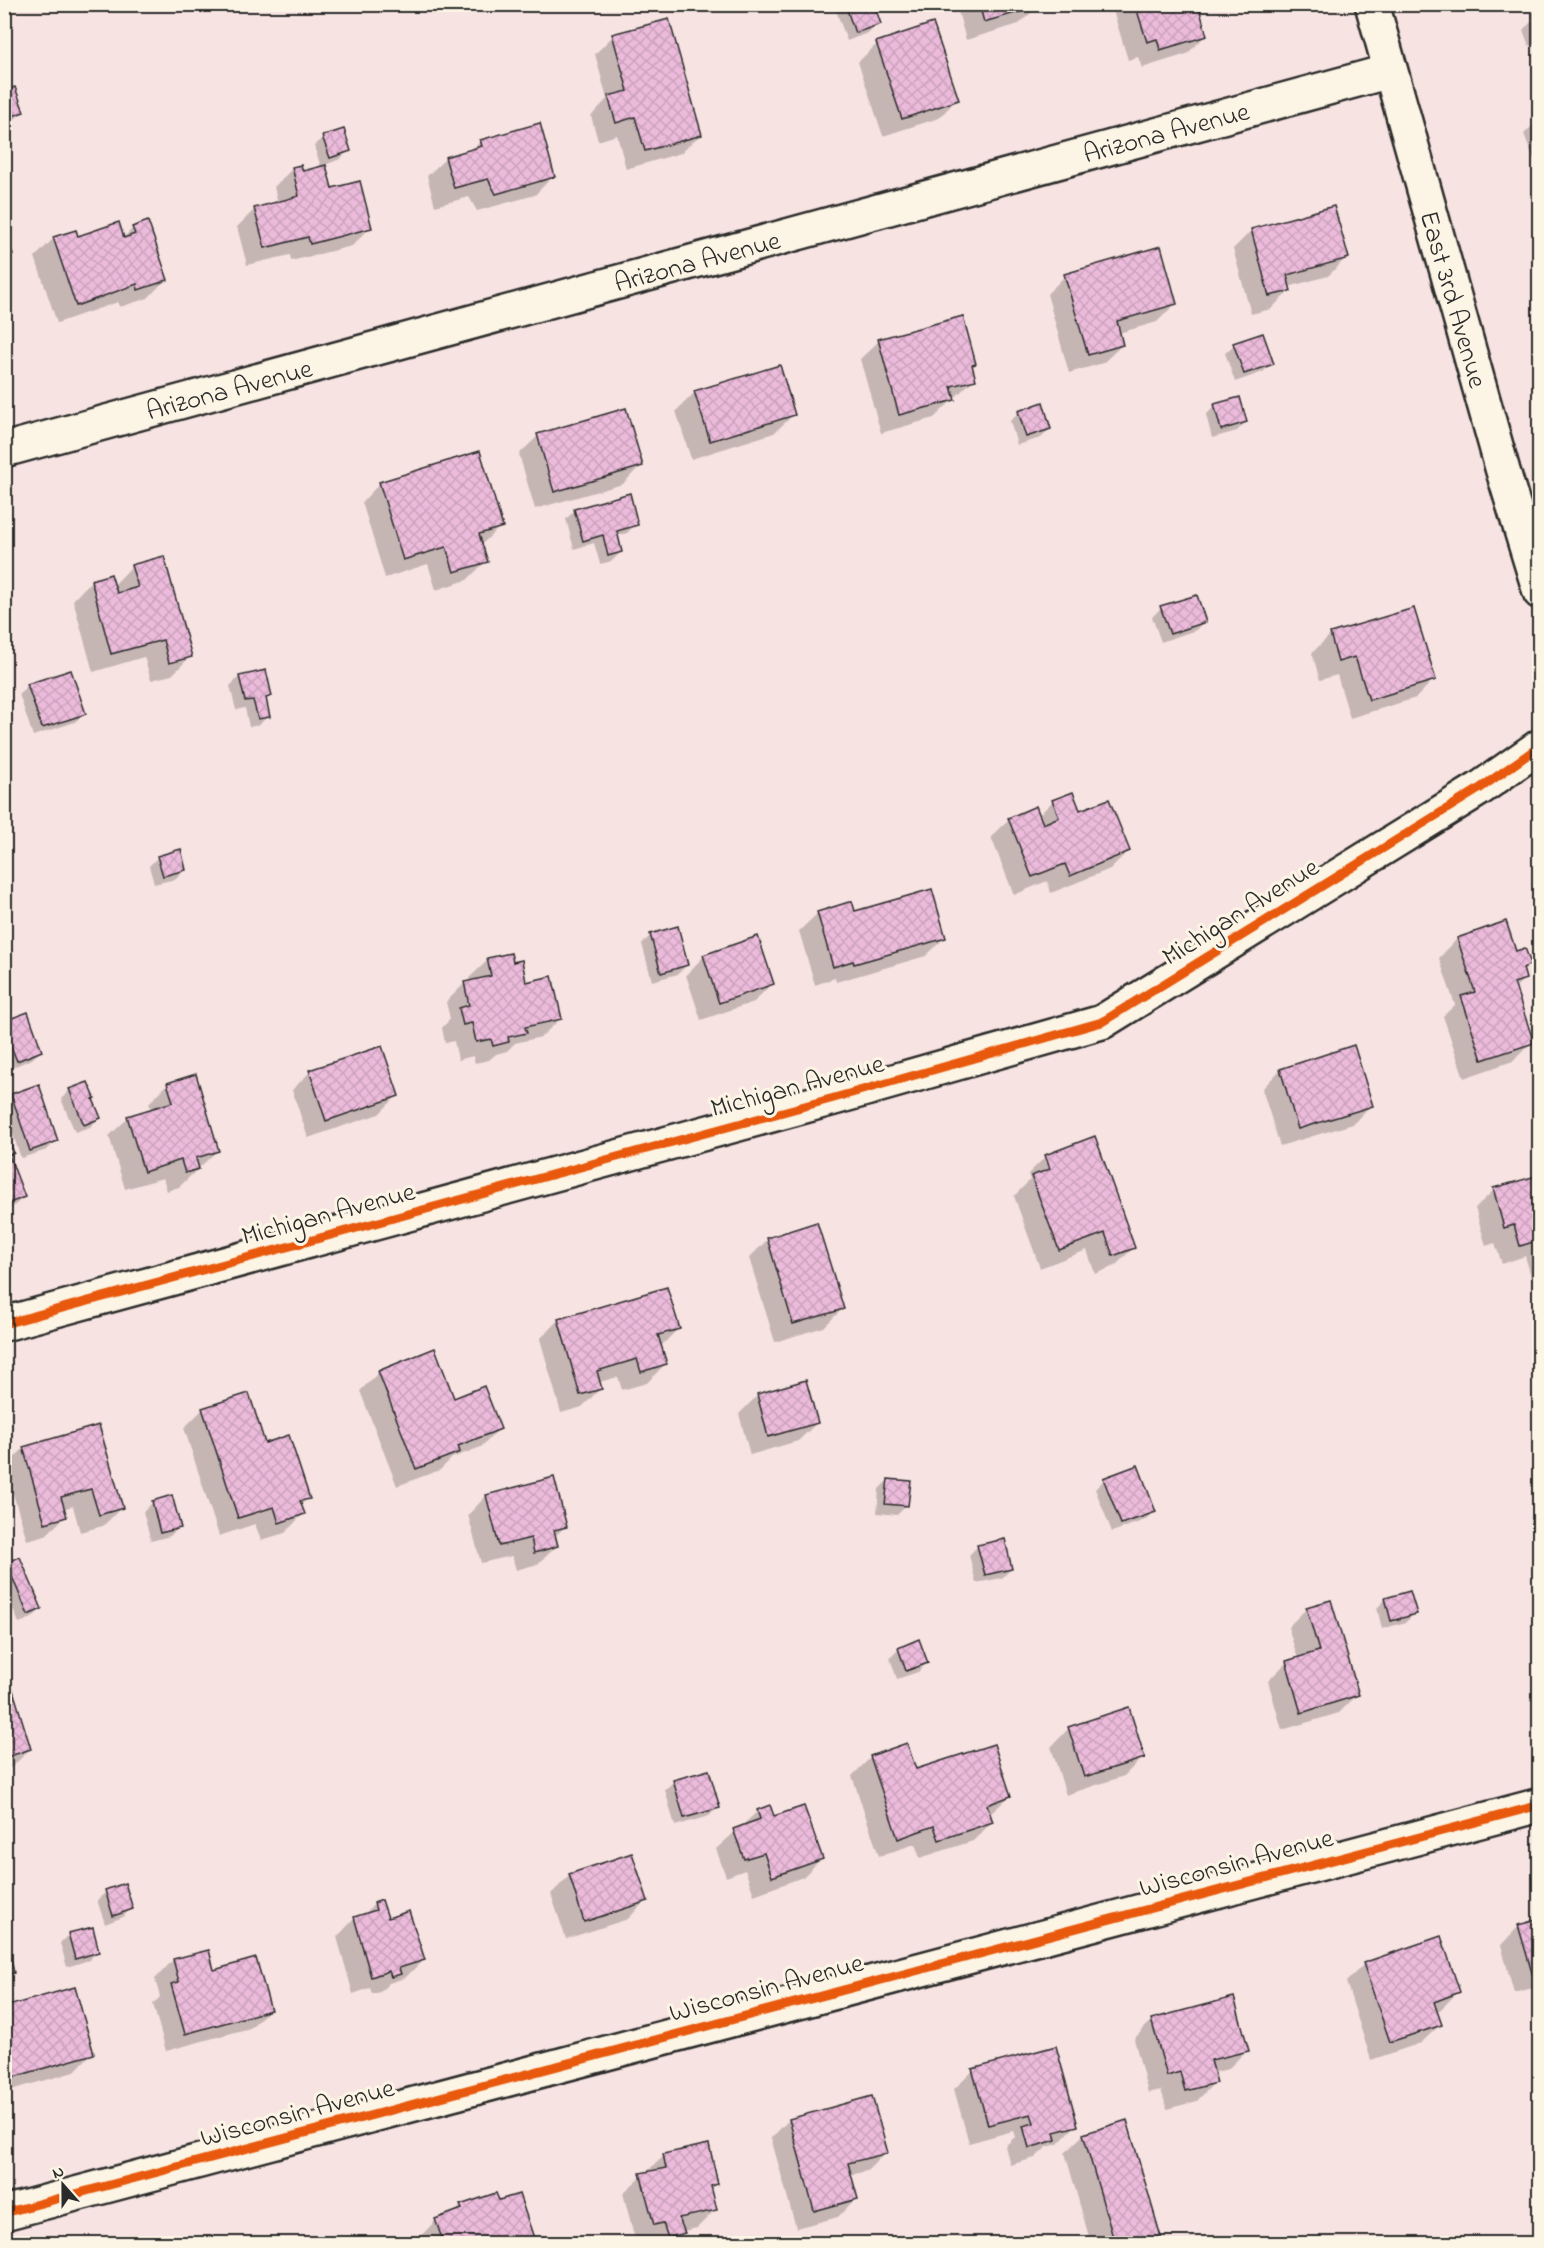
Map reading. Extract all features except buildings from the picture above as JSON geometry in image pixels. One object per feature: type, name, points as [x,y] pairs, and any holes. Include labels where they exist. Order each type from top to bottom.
[{"type":"street","name":"East 3rd Avenue","points":[[1372,4],[1539,592]]},
{"type":"street","name":"Arizona Avenue","points":[[4,450],[1390,71]]},
{"type":"street","name":"Michigan Avenue","points":[[4,1324],[834,1098],[1102,1022],[1479,789],[1539,746]]},
{"type":"street","name":"Wisconsin Avenue","points":[[4,2213],[1539,1805]]},
{"type":"cycle path","points":[[4,1324],[834,1098],[1102,1022],[1479,789],[1540,746]]},
{"type":"cycle path","points":[[4,2213],[1540,1805]]}]
